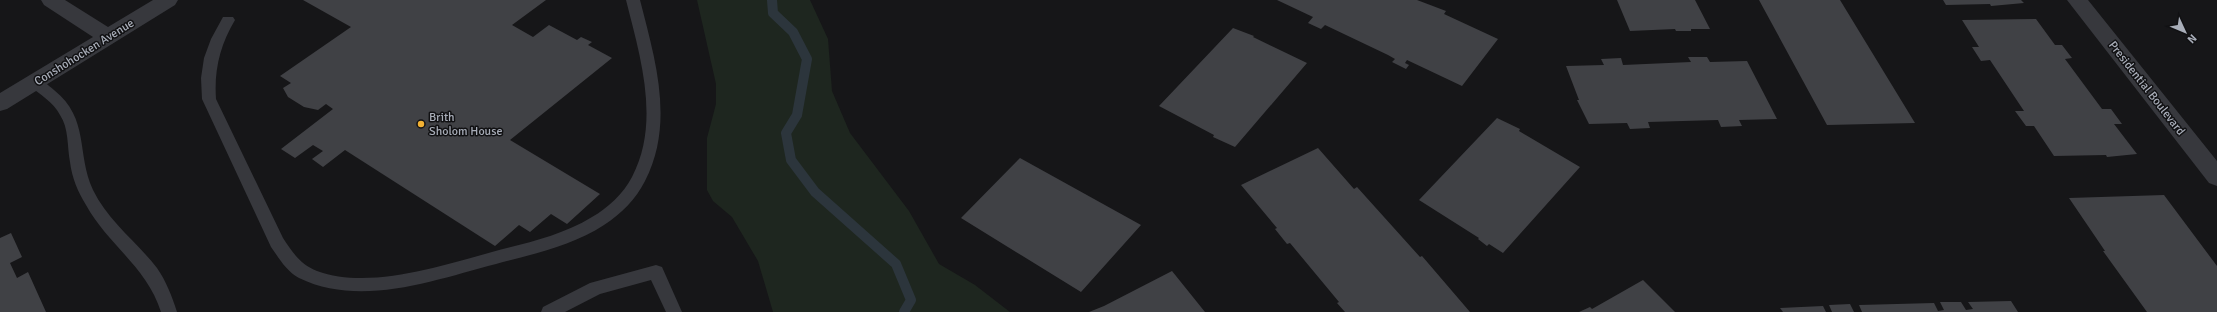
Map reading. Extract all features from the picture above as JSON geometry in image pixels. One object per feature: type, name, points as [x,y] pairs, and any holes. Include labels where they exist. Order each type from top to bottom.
[{"type":"street","points":[[51,0],[108,37]]},
{"type":"street","name":"Conshohocken Avenue","points":[[0,103],[168,0]]},
{"type":"street","name":"Presidential Boulevard","points":[[2077,0],[2217,177]]},
{"type":"lane","points":[[228,20],[215,45],[209,62],[207,80],[209,99],[277,242],[290,261],[304,273],[324,280],[350,283],[382,283],[463,267],[539,246],[578,232],[598,222],[620,203],[640,175],[650,151],[654,118],[653,83],[633,0]]},
{"type":"lane","points":[[34,82],[55,98],[65,111],[72,124],[79,171],[86,191],[103,220],[158,279],[166,298],[169,312]]},
{"type":"lane","points":[[549,312],[596,288],[656,272],[674,312]]},
{"type":"shaded area","points":[[697,0],[810,0],[828,39],[832,91],[850,133],[909,211],[939,264],[975,285],[1010,312],[773,312],[758,261],[732,217],[713,201],[707,190],[707,138],[716,104],[716,84]]},
{"type":"building","name":"Brith Sholom House","points":[[303,0],[546,0],[512,25],[533,37],[549,25],[577,40],[581,37],[592,42],[588,45],[612,58],[510,140],[600,194],[567,224],[551,214],[530,232],[519,225],[495,246],[345,150],[323,167],[312,159],[323,151],[313,145],[295,158],[281,149],[333,109],[326,104],[318,110],[304,107],[288,97],[283,88],[291,83],[280,76],[351,27]]},
{"type":"building","points":[[1277,0],[1417,0],[1446,11],[1444,14],[1498,39],[1462,86],[1407,60],[1405,63],[1409,65],[1406,69],[1392,62],[1395,59],[1388,55],[1325,25],[1321,29],[1308,23],[1313,17]]},
{"type":"building","points":[[1617,0],[1695,0],[1710,29],[1691,29],[1691,31],[1676,31],[1675,29],[1630,31]]},
{"type":"building","points":[[1759,0],[1840,0],[1915,123],[1827,125]]},
{"type":"building","points":[[1943,0],[2021,0],[2024,3],[1991,6],[1990,4],[1946,5]]},
{"type":"building","points":[[2036,19],[2055,45],[2062,45],[2072,58],[2065,59],[2102,109],[2111,109],[2122,124],[2114,124],[2137,154],[2107,157],[2106,155],[2054,156],[2034,126],[2026,126],[2015,111],[2024,111],[1990,60],[1981,61],[1972,47],[1979,47],[1962,20]]},
{"type":"building","points":[[1233,28],[1254,36],[1253,37],[1307,63],[1235,147],[1213,137],[1214,135],[1159,106]]},
{"type":"building","points":[[1688,57],[1707,57],[1710,62],[1747,61],[1777,119],[1739,120],[1742,126],[1721,127],[1718,120],[1648,122],[1650,128],[1630,129],[1627,123],[1589,124],[1577,100],[1579,100],[1566,66],[1604,65],[1601,59],[1621,58],[1623,65],[1691,62]]},
{"type":"building","points":[[1497,118],[1520,129],[1519,131],[1580,167],[1503,253],[1489,244],[1487,246],[1478,239],[1479,238],[1419,200]]},
{"type":"building","points":[[1318,148],[1354,189],[1357,187],[1420,257],[1422,256],[1470,312],[1345,312],[1337,303],[1339,302],[1290,243],[1287,244],[1275,229],[1277,228],[1241,185]]},
{"type":"building","points":[[1020,158],[1141,225],[1081,292],[961,218]]},
{"type":"building","points":[[2164,195],[2217,266],[2217,312],[2147,312],[2103,251],[2105,251],[2069,198]]},
{"type":"building","points":[[11,233],[22,257],[10,263],[17,278],[28,272],[46,312],[0,312],[0,238]]},
{"type":"building","points":[[1172,271],[1205,312],[1089,312],[1104,306]]},
{"type":"building","points":[[1643,280],[1675,312],[1579,312],[1590,307],[1592,309]]},
{"type":"building","points":[[2011,301],[2018,312],[1862,312],[1859,305],[1934,303],[1938,311],[1944,310],[1940,302],[1961,302],[1966,310],[1973,309],[1968,302]]},
{"type":"building","points":[[1850,304],[1854,312],[1832,312],[1829,305]]},
{"type":"building","points":[[1823,306],[1826,312],[1783,312],[1780,308]]},
{"type":"waterway","points":[[772,0],[773,13],[793,32],[807,59],[797,115],[786,133],[791,160],[815,192],[896,264],[911,300],[904,312]]},
{"type":"place","name":"Brith Sholom House","points":[[421,124]]}]
